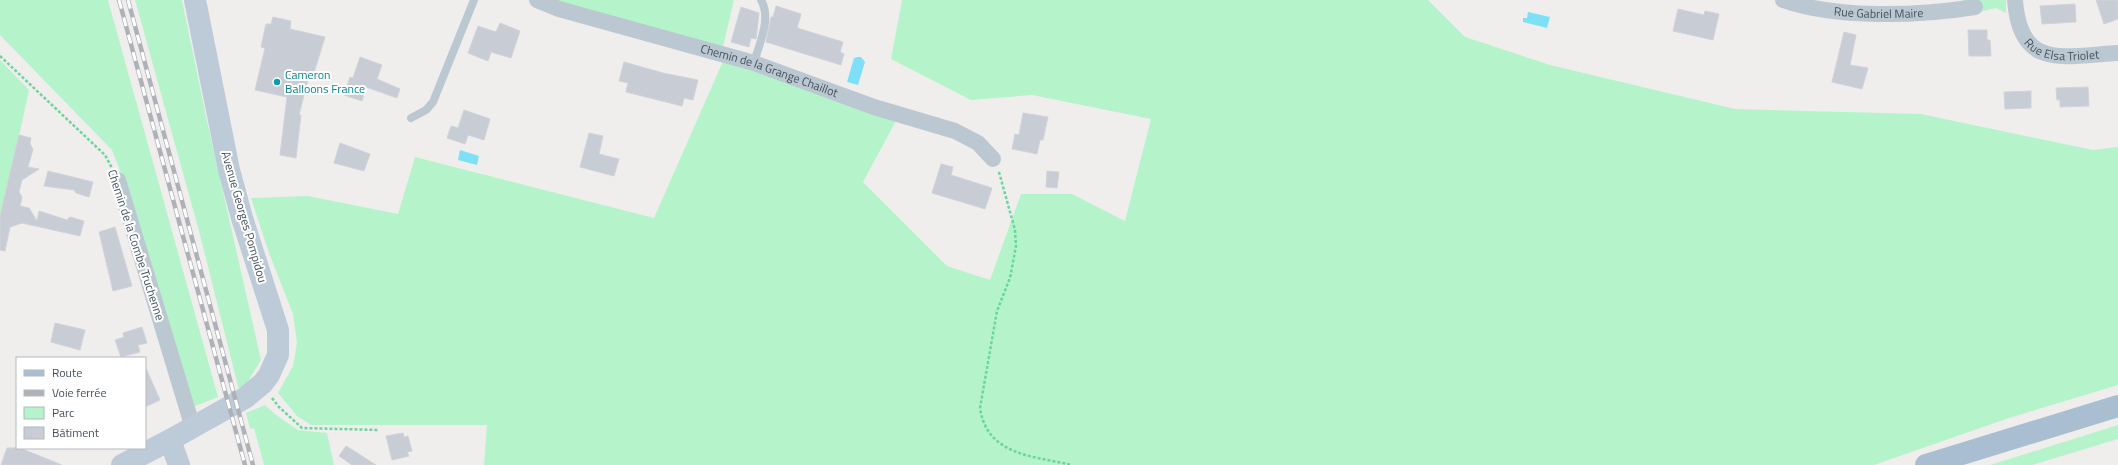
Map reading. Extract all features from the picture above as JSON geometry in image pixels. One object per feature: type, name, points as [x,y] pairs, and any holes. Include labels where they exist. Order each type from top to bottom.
[{"type":"main road","name":"Avenue Georges Pompidou","points":[[122,465],[193,428],[244,398],[263,383],[269,375],[278,355],[278,330],[242,218],[229,170],[195,0]]},
{"type":"main road","points":[[1926,465],[2118,406]]},
{"type":"main road","points":[[170,440],[179,465]]},
{"type":"street","name":"Chemin de la Grange Chaillot","points":[[537,0],[559,9],[754,63],[874,107],[955,131],[978,143],[993,159]]},
{"type":"street","name":"Rue Gabriel Maire","points":[[1783,0],[1810,9],[1838,12],[1921,13],[1975,7]]},
{"type":"street","name":"Rue Elsa Triolet","points":[[2015,0],[2021,32],[2032,46],[2040,53],[2057,57],[2118,53]]},
{"type":"street","name":"Chemin de la Combe Truchenne","points":[[118,180],[193,428]]},
{"type":"lane","points":[[411,118],[426,110],[433,102],[474,0]]},
{"type":"lane","points":[[754,63],[766,18],[766,9],[761,0]]},
{"type":"path","name":"Chemin de la Combe Truchenne","points":[[0,56],[105,155],[118,180]]},
{"type":"path","points":[[993,159],[998,169],[1016,230],[1016,246],[1010,278],[997,311],[980,408],[981,418],[990,436],[1007,448],[1017,452],[1072,465]]},
{"type":"path","points":[[263,383],[279,407],[302,428],[379,430]]},
{"type":"green space","points":[[0,0],[108,0],[218,397],[193,407],[123,178],[112,150],[0,35]]},
{"type":"green space","points":[[135,0],[182,0],[207,121],[261,360],[246,385],[239,390],[199,231]]},
{"type":"green space","points":[[556,0],[734,0],[722,51]]},
{"type":"green space","points":[[902,0],[1428,0],[1465,37],[1550,65],[1735,109],[1921,114],[2093,150],[2118,147],[2118,385],[2006,419],[1874,465],[484,465],[487,425],[311,425],[297,416],[278,393],[293,366],[297,343],[293,314],[269,253],[251,198],[308,196],[398,214],[415,157],[654,218],[724,59],[897,119],[863,182],[947,266],[990,280],[1021,194],[1072,194],[1125,221],[1151,119],[1032,95],[971,100],[891,59]]},
{"type":"green space","points":[[1962,0],[2006,0],[2006,13],[1996,8],[1978,12]]},
{"type":"green space","points":[[0,60],[29,90],[0,225]]},
{"type":"green space","points":[[265,405],[276,415],[298,430],[327,433],[334,465],[264,465],[254,428],[250,429],[246,413]]},
{"type":"green space","points":[[2118,425],[2118,439],[2032,465],[1990,465]]},
{"type":"water","points":[[1528,12],[1550,17],[1547,28],[1523,22],[1523,18],[1527,18]]},
{"type":"water","points":[[861,57],[865,62],[858,85],[847,82],[854,58]]},
{"type":"water","points":[[460,150],[479,156],[477,165],[458,160]]},
{"type":"building","points":[[2096,0],[2118,0],[2118,19],[2104,24]]},
{"type":"building","points":[[2075,4],[2076,22],[2042,24],[2040,6]]},
{"type":"building","points":[[776,6],[801,14],[797,28],[843,42],[840,52],[844,54],[841,65],[766,42],[771,17],[773,17]]},
{"type":"building","points":[[741,7],[759,13],[756,39],[751,38],[749,47],[731,42]]},
{"type":"building","points":[[1678,9],[1704,15],[1705,11],[1719,14],[1713,40],[1673,31]]},
{"type":"building","points":[[273,17],[291,21],[290,29],[325,37],[313,76],[309,75],[299,115],[301,115],[296,158],[280,155],[287,97],[255,90],[265,48],[261,47],[266,24],[271,24]]},
{"type":"building","points":[[500,23],[520,31],[511,58],[491,52],[488,61],[468,53],[478,26],[496,32]]},
{"type":"building","points":[[1968,30],[1987,30],[1987,40],[1990,40],[1991,56],[1969,56]]},
{"type":"building","points":[[1844,32],[1856,35],[1850,65],[1868,68],[1862,89],[1832,82]]},
{"type":"building","points":[[360,57],[382,65],[377,79],[400,89],[397,98],[366,87],[362,101],[344,95],[350,77],[353,78]]},
{"type":"building","points":[[624,62],[663,73],[698,80],[693,100],[684,98],[682,106],[626,92],[628,83],[619,81]]},
{"type":"building","points":[[2088,87],[2089,106],[2060,107],[2060,100],[2057,100],[2056,88]]},
{"type":"building","points":[[2031,91],[2031,108],[2005,109],[2004,92]]},
{"type":"building","points":[[464,110],[490,119],[484,140],[468,135],[465,144],[447,138],[451,126],[458,128]]},
{"type":"building","points":[[1023,113],[1048,117],[1043,140],[1040,140],[1037,154],[1012,149],[1015,134],[1019,135]]},
{"type":"building","points":[[589,133],[603,136],[599,154],[619,159],[614,176],[580,167]]},
{"type":"building","points":[[19,135],[31,138],[30,144],[33,149],[28,167],[39,169],[22,180],[19,192],[22,197],[20,206],[29,208],[37,221],[39,211],[67,220],[70,217],[84,221],[80,236],[22,223],[10,227],[5,251],[0,250],[0,216]]},
{"type":"building","points":[[340,143],[370,154],[364,171],[334,163]]},
{"type":"building","points":[[941,164],[953,167],[951,175],[992,188],[985,209],[932,193]]},
{"type":"building","points":[[48,171],[93,182],[89,197],[76,193],[74,190],[44,186]]},
{"type":"building","points":[[1047,171],[1059,172],[1057,188],[1046,187]]},
{"type":"building","points":[[115,227],[132,286],[113,291],[99,232]]},
{"type":"building","points":[[55,323],[85,330],[80,350],[51,342]]},
{"type":"building","points":[[142,327],[147,343],[138,345],[140,352],[121,357],[115,340],[124,337],[123,333]]},
{"type":"building","points":[[146,368],[160,400],[146,407]]},
{"type":"building","points":[[403,433],[404,437],[408,436],[412,451],[407,452],[409,456],[392,460],[386,436]]},
{"type":"building","points":[[346,446],[376,465],[352,465],[339,456]]},
{"type":"building","points":[[7,448],[16,448],[22,449],[62,465],[1,465]]},
{"type":"railway","points":[[119,0],[245,465]]},
{"type":"railway","points":[[128,0],[253,465]]},
{"type":"place","name":"Cameron Balloons France","points":[[277,82]]}]
